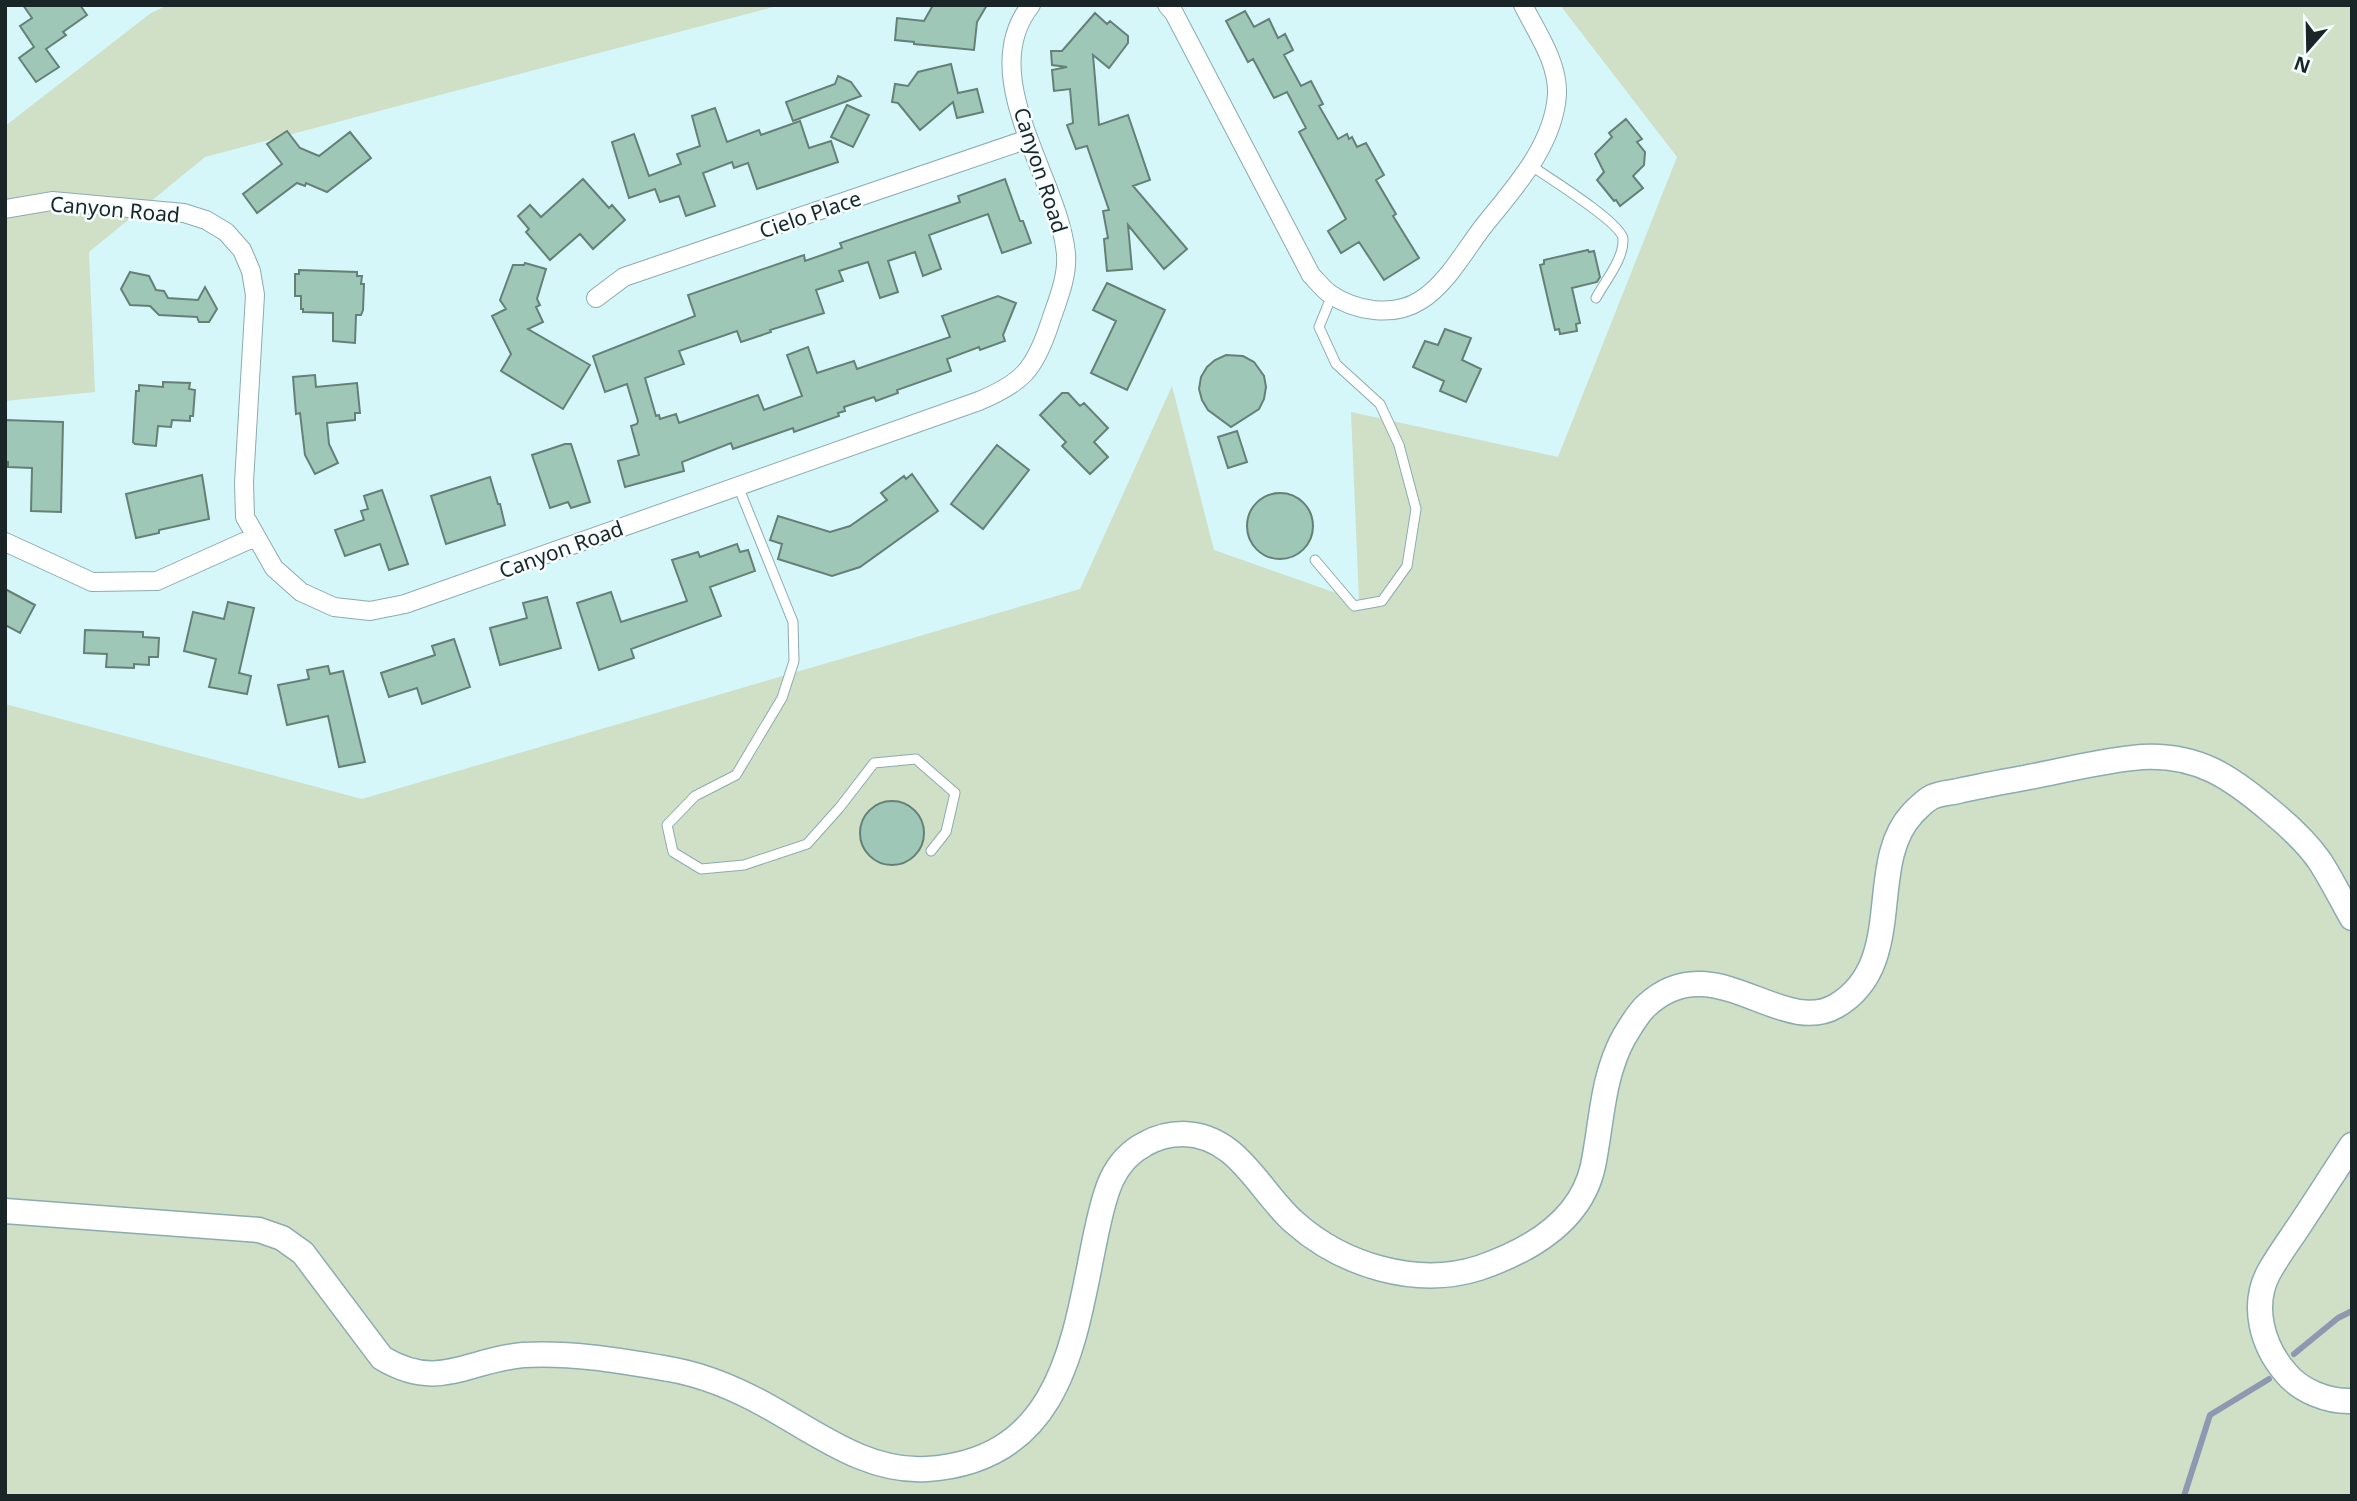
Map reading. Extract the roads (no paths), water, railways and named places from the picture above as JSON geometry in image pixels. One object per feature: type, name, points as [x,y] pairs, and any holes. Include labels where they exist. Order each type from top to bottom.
[{"type":"street","name":"Canyon Road","points":[[5,209],[51,201],[184,213],[206,220],[226,232],[242,250],[251,271],[254,295],[244,482],[245,517],[274,568],[301,592],[334,607],[370,611],[405,604],[979,401],[1003,391],[1023,376],[1038,356],[1062,288],[1066,257],[1062,228],[1028,139],[1012,77],[1011,46],[1021,18],[1031,5]]},
{"type":"street","points":[[1167,5],[1174,13],[1311,275],[1332,295],[1349,305],[1373,311],[1397,309],[1420,301],[1450,271],[1543,146],[1553,118],[1557,93],[1555,69],[1523,5]]},
{"type":"street","name":"Cielo Place","points":[[596,298],[624,277],[1028,139]]},
{"type":"street","points":[[5,542],[92,582],[157,581],[255,537]]},
{"type":"street","points":[[5,1211],[259,1230],[282,1238],[303,1253],[383,1358],[400,1368],[419,1374],[439,1374],[519,1355],[587,1358],[678,1371],[720,1383],[760,1402],[839,1447],[878,1464],[920,1470],[966,1465],[1008,1444],[1042,1412],[1063,1371],[1074,1333],[1105,1194],[1114,1172],[1129,1153],[1150,1140],[1174,1134],[1198,1135],[1221,1144],[1240,1159],[1289,1218],[1327,1248],[1372,1266],[1423,1276],[1475,1269],[1528,1247],[1556,1229],[1577,1204],[1591,1174],[1603,1098],[1614,1056],[1635,1019],[1649,1002],[1668,990],[1689,984],[1711,984],[1807,1013],[1825,1011],[1841,1004],[1871,967],[1884,921],[1893,843],[1909,817],[1932,797],[2139,757],[2178,758],[2216,769],[2248,791],[2286,823],[2317,857],[2352,918]]},
{"type":"street","points":[[2352,1144],[2268,1274],[2260,1302],[2262,1330],[2272,1357],[2290,1379],[2314,1394],[2352,1401]]},
{"type":"lane","points":[[1530,165],[1618,227],[1624,236],[1619,256],[1595,298]]},
{"type":"lane","points":[[1315,560],[1354,606],[1382,601],[1407,566],[1416,509],[1399,445],[1380,404],[1336,364],[1319,327],[1332,295]]},
{"type":"lane","points":[[737,486],[793,622],[794,661],[782,698],[736,775],[695,796],[667,825],[673,852],[701,869],[744,865],[807,844],[874,763],[916,758],[955,793],[946,832],[931,851]]},
{"type":"waterway","points":[[2294,1354],[2338,1318],[2352,1311]]},
{"type":"waterway","points":[[2184,1496],[2210,1415],[2269,1379]]}]
